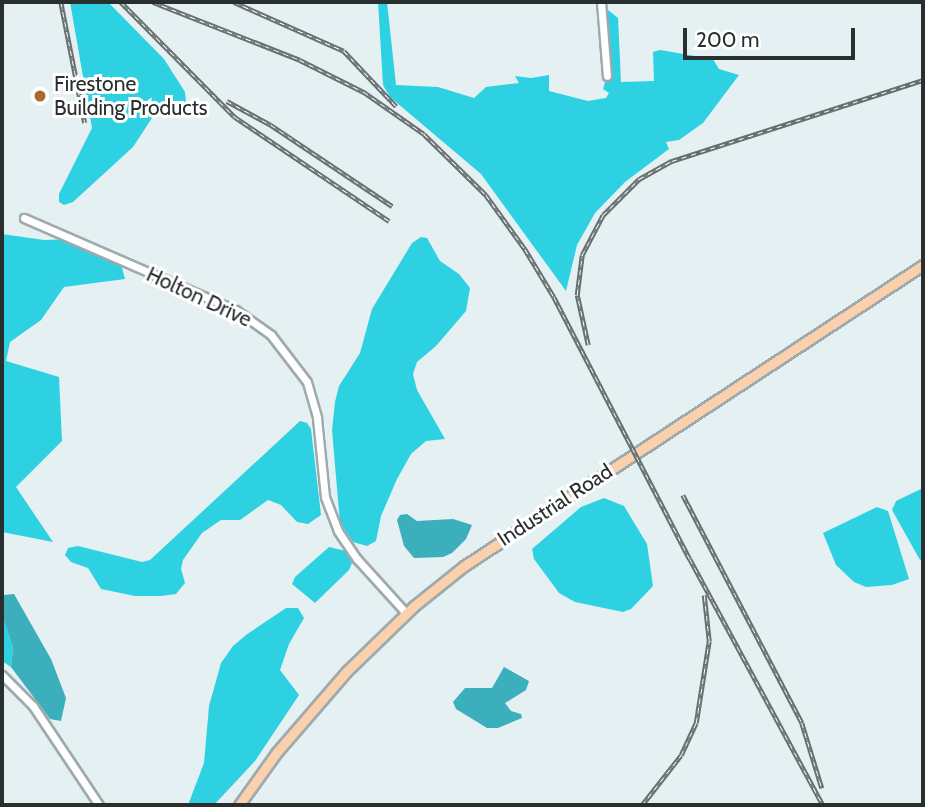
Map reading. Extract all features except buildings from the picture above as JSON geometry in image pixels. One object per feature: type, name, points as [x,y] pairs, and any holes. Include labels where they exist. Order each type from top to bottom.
[{"type":"main road","name":"Industrial Road","points":[[239,805],[306,716],[406,613],[507,536],[923,265]]},
{"type":"street","points":[[601,2],[607,76]]},
{"type":"street","name":"Holton Drive","points":[[24,218],[236,310],[271,335],[307,382],[317,418],[325,497],[338,531],[357,559],[406,613]]},
{"type":"street","points":[[2,675],[33,706],[99,805]]},
{"type":"shaded area","points":[[70,2],[108,2],[164,59],[185,92],[186,102],[175,110],[167,108],[156,112],[133,147],[73,202],[64,205],[59,202],[59,194],[92,128]]},
{"type":"shaded area","points":[[378,2],[387,2],[396,85],[438,87],[474,98],[486,87],[519,83],[515,76],[531,78],[549,75],[549,91],[588,101],[606,98],[609,93],[603,89],[607,76],[602,12],[608,10],[618,18],[621,82],[654,81],[653,52],[660,50],[713,59],[719,69],[739,75],[703,123],[679,140],[666,142],[669,149],[625,182],[595,213],[577,245],[566,291],[481,174],[390,97],[383,85]]},
{"type":"shaded area","points":[[2,234],[44,240],[72,239],[120,260],[125,279],[64,287],[41,320],[10,342],[6,361],[59,377],[62,441],[16,487],[53,542],[2,532]]},
{"type":"shaded area","points":[[421,237],[427,238],[440,261],[459,274],[470,288],[466,311],[436,346],[417,362],[413,374],[417,390],[445,439],[426,441],[411,454],[381,516],[376,541],[367,546],[353,542],[340,523],[332,430],[335,402],[339,386],[360,353],[372,309],[412,243]]},
{"type":"shaded area","points":[[300,421],[307,423],[311,429],[321,515],[308,524],[297,522],[281,505],[268,500],[240,520],[221,520],[202,533],[183,560],[181,569],[185,583],[176,594],[161,596],[135,596],[101,589],[88,568],[71,562],[65,555],[68,548],[78,546],[142,562],[150,560]]},
{"type":"shaded area","points":[[923,488],[923,559],[920,560],[892,510],[896,501]]},
{"type":"shaded area","points":[[604,498],[624,506],[647,544],[653,586],[631,609],[623,612],[575,602],[559,593],[534,559],[532,549],[581,507]]},
{"type":"shaded area","points":[[877,507],[888,511],[909,579],[892,585],[866,587],[854,582],[836,565],[823,533]]},
{"type":"shaded area","points":[[407,514],[417,521],[453,519],[472,525],[466,539],[452,553],[443,557],[414,558],[404,546],[397,520],[400,515]]},
{"type":"shaded area","points":[[329,547],[346,551],[352,563],[349,570],[315,603],[292,584],[295,577]]},
{"type":"shaded area","points":[[2,576],[4,621],[13,648],[11,667],[2,661]]},
{"type":"shaded area","points":[[14,594],[51,659],[66,698],[61,721],[50,719],[11,667],[13,648],[4,621],[4,595]]},
{"type":"shaded area","points":[[286,608],[298,608],[304,618],[289,644],[280,670],[299,695],[255,761],[214,805],[188,805],[204,763],[209,706],[221,663],[233,646],[246,635]]},
{"type":"shaded area","points":[[504,667],[529,681],[526,690],[505,703],[511,711],[521,714],[522,718],[498,728],[487,728],[456,709],[453,702],[465,688],[492,688]]},
{"type":"railway","points":[[61,2],[85,123]]},
{"type":"railway","points":[[121,2],[235,117],[389,221]]},
{"type":"railway","points":[[153,2],[300,60],[364,92],[424,134],[486,195],[525,249],[554,297],[690,559],[823,805]]},
{"type":"railway","points":[[234,2],[344,51],[396,106]]},
{"type":"railway","points":[[588,345],[577,295],[582,255],[603,215],[639,179],[672,161],[923,80]]},
{"type":"railway","points":[[227,101],[271,125],[392,206]]},
{"type":"railway","points":[[683,495],[802,723],[822,788]]},
{"type":"railway","points":[[642,805],[681,755],[696,723],[709,641],[704,595]]},
{"type":"place","name":"Firestone Building Products","points":[[40,96]]}]
